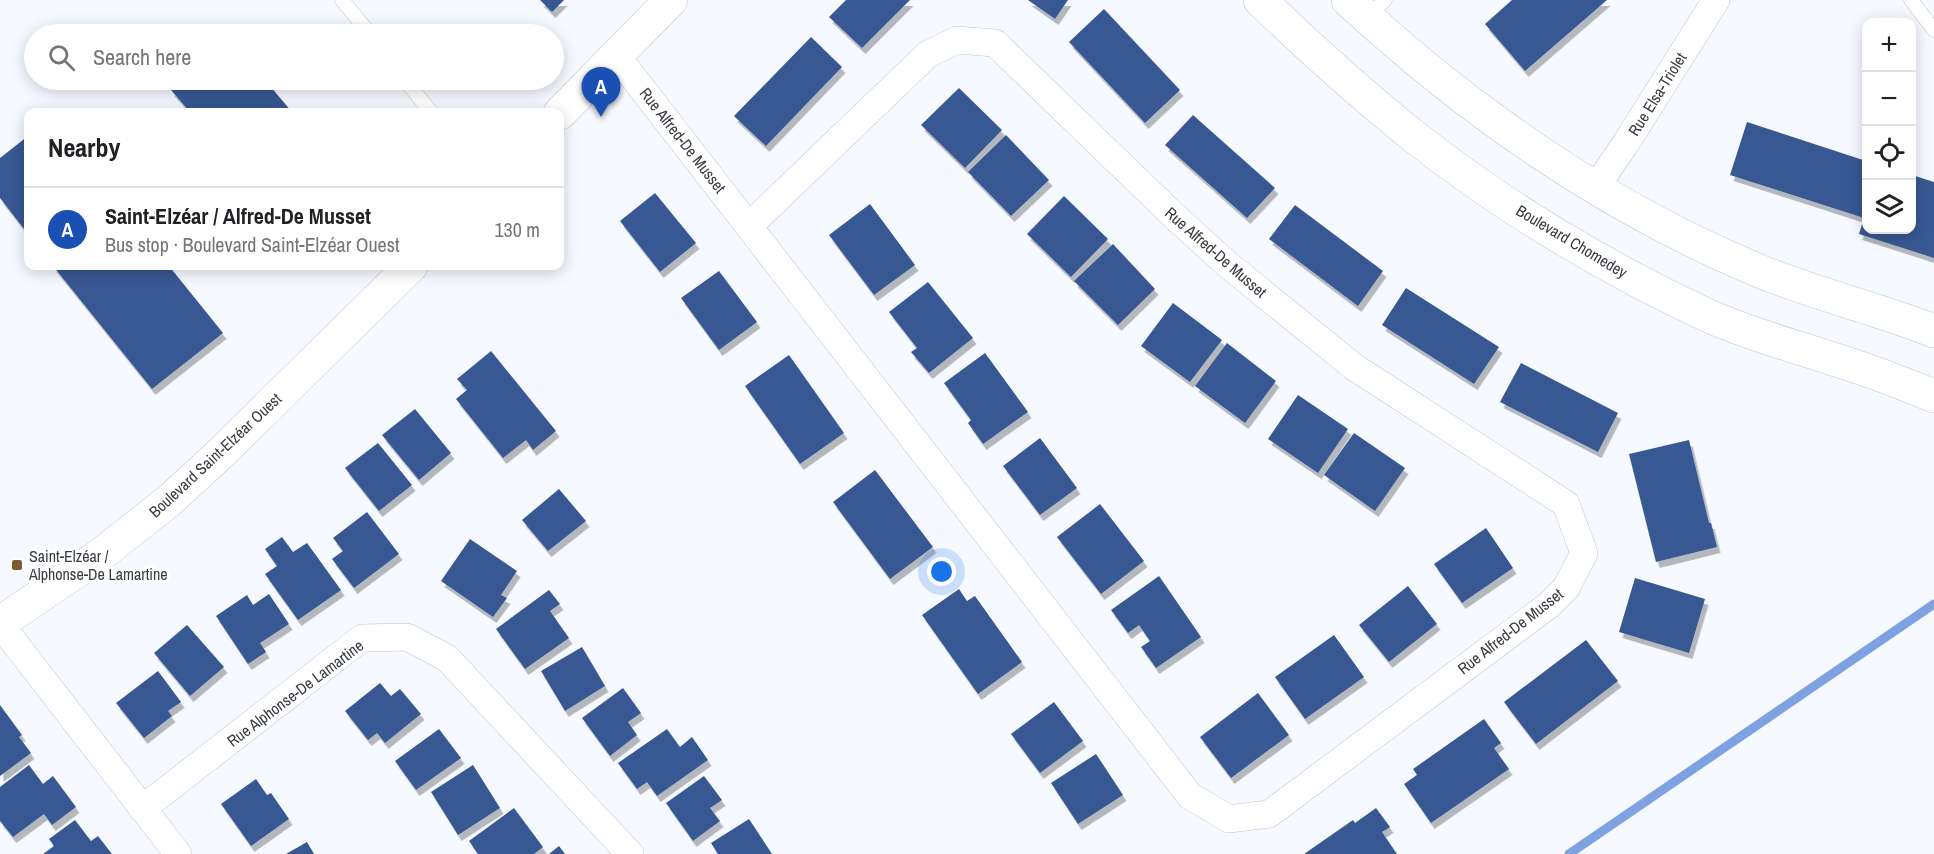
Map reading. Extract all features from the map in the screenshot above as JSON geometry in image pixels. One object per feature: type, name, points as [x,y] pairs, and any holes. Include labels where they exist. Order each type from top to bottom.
[{"type":"street","name":"Boulevard Chomedey","points":[[1260,0],[1334,69],[1417,139],[1495,195],[1564,238],[1635,279],[1713,318],[1934,396]]},
{"type":"street","name":"Rue Elsa-Triolet","points":[[1596,187],[1620,153],[1716,0]]},
{"type":"street","points":[[564,109],[616,55],[658,3]]},
{"type":"street","points":[[1367,6],[1419,63],[1480,110],[1596,187],[1674,231],[1753,269],[1934,331]]},
{"type":"street","name":"Rue Alfred-De Musset","points":[[616,55],[1190,796],[1229,819],[1269,814],[1540,611],[1566,588],[1584,553],[1566,504],[1345,360],[1227,264],[1187,228],[995,43],[957,40],[928,54],[749,226]]},
{"type":"street","name":"Boulevard Saint-Elzéar Ouest","points":[[0,624],[99,556],[170,500],[407,270]]},
{"type":"street","points":[[0,624],[178,854]]},
{"type":"street","name":"Rue Alphonse-De Lamartine","points":[[142,809],[362,639],[407,637],[447,658],[630,854]]},
{"type":"lane","points":[[342,0],[362,24]]},
{"type":"lane","points":[[1911,0],[1934,30]]},
{"type":"lane","points":[[413,90],[428,108]]},
{"type":"building","points":[[540,0],[564,0],[552,12]]},
{"type":"building","points":[[846,0],[910,0],[862,48],[829,17]]},
{"type":"building","points":[[1028,0],[1068,0],[1055,19]]},
{"type":"building","points":[[1512,0],[1607,0],[1525,71],[1485,24]]},
{"type":"building","points":[[1104,9],[1180,90],[1145,123],[1069,42]]},
{"type":"building","points":[[811,37],[842,67],[766,146],[734,116]]},
{"type":"building","points":[[959,88],[1002,130],[965,168],[921,125]]},
{"type":"building","points":[[171,90],[273,90],[289,108],[187,108]]},
{"type":"building","points":[[1193,115],[1275,188],[1247,218],[1165,145]]},
{"type":"building","points":[[1747,122],[1862,160],[1862,217],[1730,175]]},
{"type":"building","points":[[1006,135],[1049,180],[1011,216],[968,172]]},
{"type":"building","points":[[24,139],[24,229],[0,198],[0,158]]},
{"type":"building","points":[[1916,176],[1934,182],[1934,258],[1859,234],[1862,224],[1862,234],[1916,234]]},
{"type":"building","points":[[655,193],[696,243],[660,272],[620,221]]},
{"type":"building","points":[[1064,196],[1108,239],[1071,277],[1027,234]]},
{"type":"building","points":[[870,204],[915,265],[874,295],[829,235]]},
{"type":"building","points":[[1295,205],[1383,271],[1358,306],[1269,239]]},
{"type":"building","points":[[1113,244],[1155,289],[1118,325],[1074,281]]},
{"type":"building","points":[[56,270],[172,270],[223,333],[152,389]]},
{"type":"building","points":[[719,271],[757,322],[719,350],[681,298]]},
{"type":"building","points":[[928,282],[973,338],[929,373],[911,352],[917,348],[889,312]]},
{"type":"building","points":[[1406,288],[1499,347],[1474,384],[1382,325]]},
{"type":"building","points":[[1173,303],[1222,340],[1190,382],[1141,346]]},
{"type":"building","points":[[1227,343],[1276,381],[1245,423],[1195,386]]},
{"type":"building","points":[[491,351],[556,431],[533,450],[526,440],[503,458],[456,399],[467,390],[457,379]]},
{"type":"building","points":[[985,353],[1028,412],[983,444],[968,423],[971,420],[944,383]]},
{"type":"building","points":[[789,355],[844,433],[800,464],[745,386]]},
{"type":"building","points":[[1521,363],[1618,413],[1598,452],[1500,402]]},
{"type":"building","points":[[1298,395],[1348,429],[1318,473],[1268,439]]},
{"type":"building","points":[[415,409],[451,453],[419,480],[382,435]]},
{"type":"building","points":[[1354,433],[1405,468],[1375,511],[1324,475]]},
{"type":"building","points":[[1040,438],[1077,488],[1040,515],[1003,466]]},
{"type":"building","points":[[1689,440],[1717,547],[1656,562],[1629,454]]},
{"type":"building","points":[[378,443],[412,485],[379,511],[345,468]]},
{"type":"building","points":[[875,470],[933,547],[890,579],[833,502]]},
{"type":"building","points":[[559,489],[586,521],[548,551],[522,520]]},
{"type":"building","points":[[1100,504],[1144,561],[1101,594],[1057,537]]},
{"type":"building","points":[[367,512],[399,554],[354,588],[332,559],[343,551],[333,538]]},
{"type":"building","points":[[1486,528],[1513,568],[1462,603],[1434,564]]},
{"type":"building","points":[[282,537],[293,552],[307,543],[341,590],[298,620],[265,574],[277,566],[265,549]]},
{"type":"building","points":[[470,539],[517,571],[501,595],[507,598],[493,617],[441,581]]},
{"type":"building","points":[[1159,576],[1201,637],[1156,668],[1141,647],[1150,641],[1139,625],[1128,633],[1111,610]]},
{"type":"building","points":[[1635,578],[1705,599],[1689,653],[1619,632]]},
{"type":"building","points":[[1408,586],[1437,624],[1389,662],[1359,625]]},
{"type":"building","points":[[959,589],[967,601],[975,596],[1022,662],[978,694],[922,615]]},
{"type":"building","points":[[549,590],[560,604],[550,611],[569,638],[525,669],[496,629]]},
{"type":"building","points":[[269,594],[289,624],[260,643],[266,652],[248,664],[216,616],[247,595],[253,605]]},
{"type":"building","points":[[187,625],[224,667],[190,696],[154,653]]},
{"type":"building","points":[[1334,635],[1364,677],[1305,719],[1275,677]]},
{"type":"building","points":[[1586,640],[1618,681],[1536,744],[1504,702]]},
{"type":"building","points":[[582,647],[605,686],[565,711],[541,671]]},
{"type":"building","points":[[158,671],[181,702],[168,711],[172,716],[144,738],[116,703]]},
{"type":"building","points":[[380,683],[391,696],[400,689],[421,714],[385,743],[377,733],[368,740],[345,711]]},
{"type":"building","points":[[623,688],[641,713],[628,722],[637,735],[610,756],[582,718]]},
{"type":"building","points":[[1258,693],[1289,735],[1231,778],[1200,737]]},
{"type":"building","points":[[1054,702],[1083,741],[1040,773],[1011,734]]},
{"type":"building","points":[[0,705],[22,735],[19,737],[31,753],[0,776]]},
{"type":"building","points":[[1484,719],[1501,743],[1494,748],[1509,769],[1431,823],[1404,784],[1417,775],[1413,769]]},
{"type":"building","points":[[439,729],[461,758],[416,790],[395,761]]},
{"type":"building","points":[[667,729],[680,747],[692,737],[708,760],[657,796],[647,782],[637,789],[618,763]]},
{"type":"building","points":[[1096,754],[1123,795],[1078,824],[1051,783]]},
{"type":"building","points":[[29,765],[43,784],[53,776],[76,807],[52,825],[44,814],[13,837],[0,821],[0,787]]},
{"type":"building","points":[[473,765],[500,808],[458,835],[431,792]]},
{"type":"building","points":[[704,776],[722,800],[710,808],[720,821],[693,841],[666,803]]},
{"type":"building","points":[[256,779],[267,795],[271,793],[289,819],[251,846],[221,804]]},
{"type":"building","points":[[514,808],[543,847],[534,854],[478,854],[469,841]]},
{"type":"building","points":[[1376,808],[1390,827],[1382,832],[1397,854],[1304,854],[1353,820],[1355,823]]},
{"type":"building","points":[[749,819],[772,854],[718,854],[711,843]]},
{"type":"building","points":[[75,820],[91,841],[98,836],[112,854],[43,854],[54,846],[49,839]]},
{"type":"building","points":[[307,842],[314,854],[286,854]]},
{"type":"building","points":[[559,846],[565,854],[549,854]]},
{"type":"waterway","points":[[1569,854],[1934,604]]},
{"type":"place","name":"Saint-Elzéar / Alfred-De Musset","points":[[601,117]]},
{"type":"place","name":"Saint-Elzéar / Alphonse-De Lamartine","points":[[17,565]]}]
